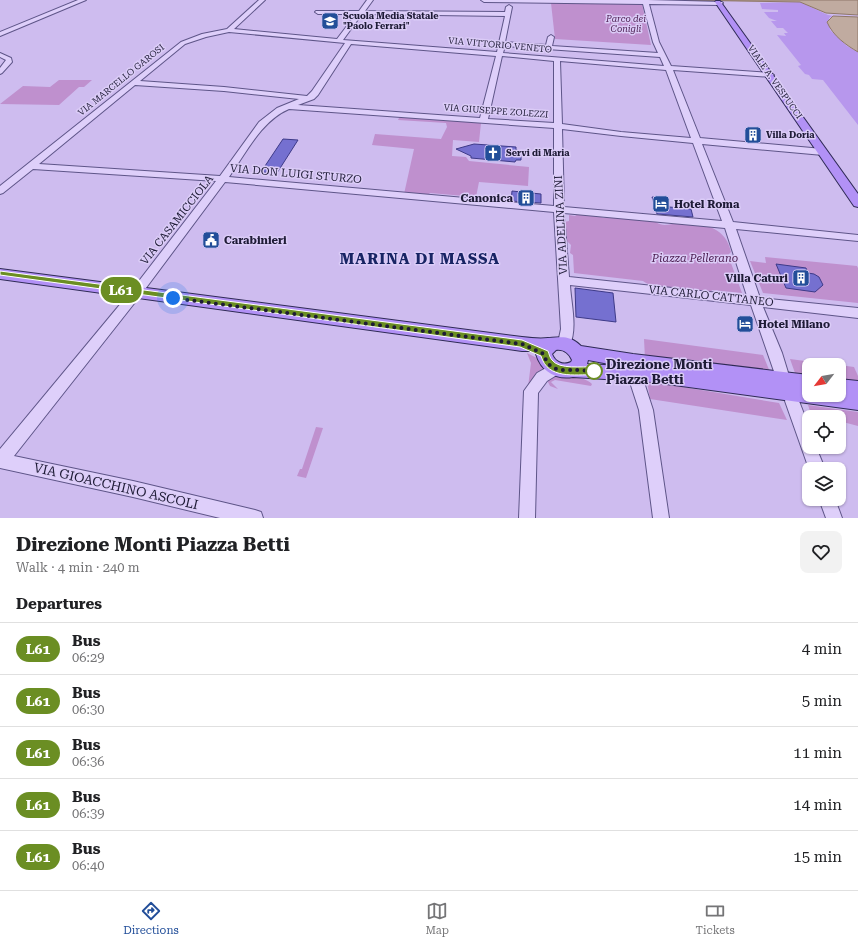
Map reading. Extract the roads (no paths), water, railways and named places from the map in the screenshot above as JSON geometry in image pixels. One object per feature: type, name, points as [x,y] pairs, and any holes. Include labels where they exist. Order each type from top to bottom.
[{"type":"main road","name":"VIALE A. VESPUCCI","points":[[719,2],[771,75],[858,203]]},
{"type":"main road","points":[[0,274],[559,348],[637,361],[783,379],[802,388]]},
{"type":"main road","points":[[559,348],[547,362],[555,369],[561,371],[573,370],[634,373],[710,382],[802,388]]},
{"type":"main road","points":[[559,348],[580,356],[579,364],[573,370]]},
{"type":"main road","points":[[846,388],[858,389]]},
{"type":"main road","points":[[846,399],[858,402]]},
{"type":"street","points":[[0,34],[83,0]]},
{"type":"street","points":[[229,30],[262,0]]},
{"type":"street","points":[[339,41],[370,0]]},
{"type":"street","points":[[484,0],[719,2]]},
{"type":"street","points":[[484,120],[502,44],[510,0]]},
{"type":"street","points":[[645,1],[656,42],[699,141],[755,301],[775,352],[783,379]]},
{"type":"street","points":[[318,12],[507,14]]},
{"type":"street","name":"VIA VITTORIO VENETO","points":[[229,30],[349,42],[771,75]]},
{"type":"street","name":"VIA MARCELLO GAROSI","points":[[0,191],[186,41],[216,32],[229,30]]},
{"type":"street","points":[[549,47],[551,37]]},
{"type":"street","name":"VIA CASAMICCIOLA","points":[[0,460],[136,293],[223,179],[262,124],[272,115],[288,106],[311,97],[349,42]]},
{"type":"street","points":[[502,44],[661,55]]},
{"type":"street","points":[[0,55],[9,59],[9,62],[0,72]]},
{"type":"street","name":"VIA ADELINA ZINI","points":[[557,59],[559,209],[567,329],[566,337],[559,348]]},
{"type":"street","points":[[134,83],[238,90],[306,98]]},
{"type":"street","name":"VIA GIUSEPPE ZOLEZZI","points":[[288,106],[558,126],[621,134],[823,152]]},
{"type":"street","name":"VIA DON LUIGI STURZO","points":[[31,166],[223,179],[559,209]]},
{"type":"street","points":[[559,209],[858,238]]},
{"type":"street","name":"VIA CARLO CATTANEO","points":[[564,280],[858,313]]},
{"type":"street","points":[[527,518],[531,391],[542,377],[555,369]]},
{"type":"street","points":[[634,373],[646,410],[661,518]]},
{"type":"street","points":[[802,389],[793,395],[792,400],[814,462]]},
{"type":"street","name":"VIA GIOACCHINO ASCOLI","points":[[0,460],[133,489],[255,518]]},
{"type":"street","points":[[830,506],[834,518]]},
{"type":"place","name":"Scuola Media Statale \"Paolo Ferrari\"","points":[[330,21]]},
{"type":"place","name":"Villa Doria","points":[[753,135]]},
{"type":"place","name":"Servi di Maria","points":[[493,153]]},
{"type":"place","name":"Canonica","points":[[526,198]]},
{"type":"place","name":"Hotel Roma","points":[[661,204]]},
{"type":"place","name":"Carabinieri","points":[[211,240]]},
{"type":"place","name":"Villa Caturi","points":[[801,278]]},
{"type":"place","name":"Hotel Milano","points":[[745,324]]},
{"type":"place","name":"Direzione Monti Piazza Betti","points":[[594,371]]},
{"type":"district","name":"MARINA DI MASSA","points":[[420,259]]},
{"type":"park label","name":"Parco dei Conigli","points":[[626,24]]},
{"type":"park label","name":"Piazza Pellerano","points":[[695,258]]}]
